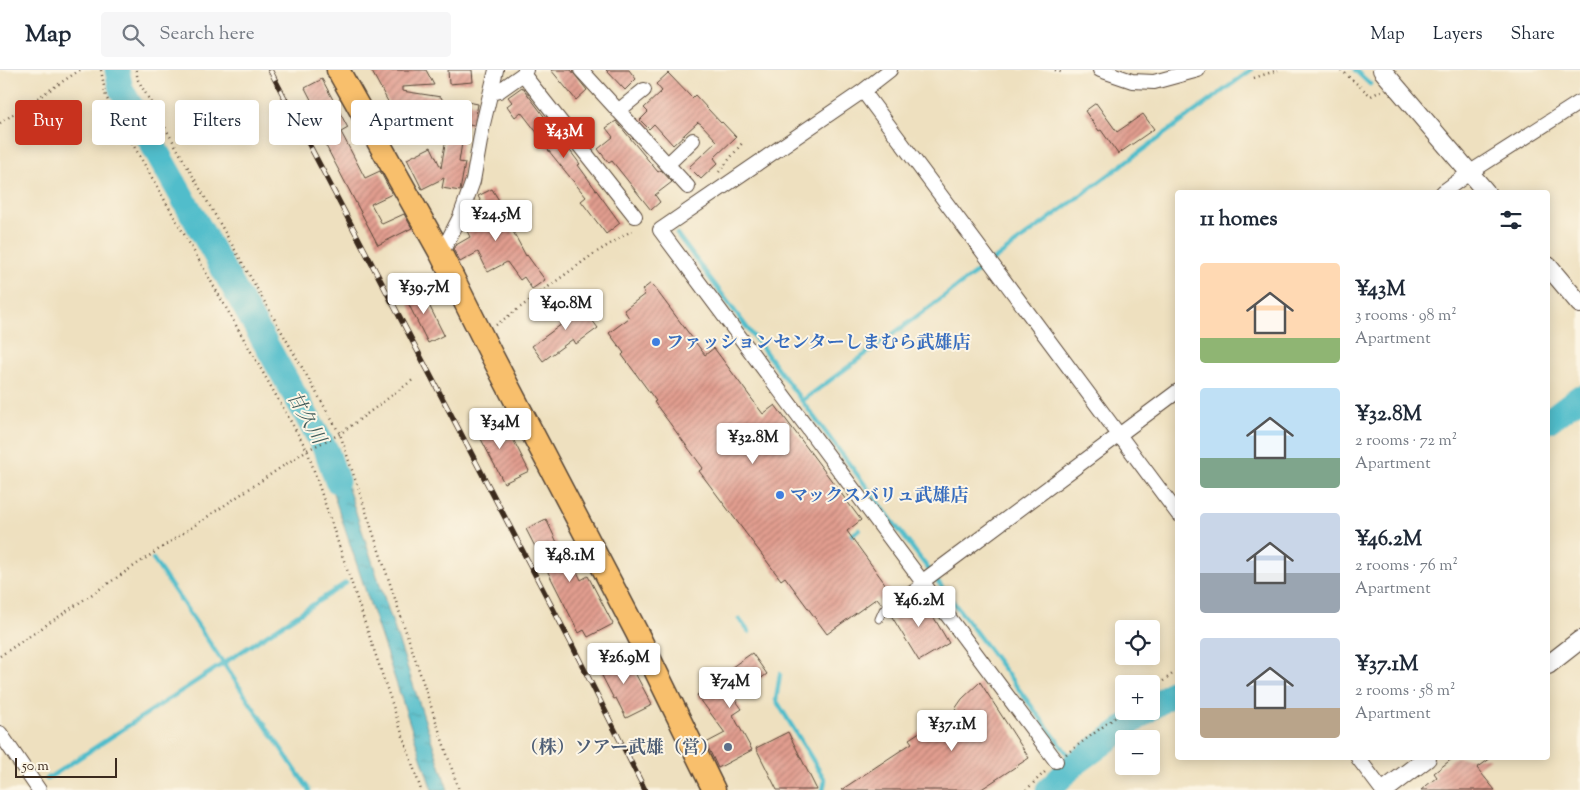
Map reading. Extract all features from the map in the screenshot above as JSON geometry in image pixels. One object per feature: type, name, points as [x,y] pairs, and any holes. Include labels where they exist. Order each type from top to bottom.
[{"type":"main road","points":[[338,70],[558,473],[714,790]]},
{"type":"street","points":[[440,254],[460,217],[473,181],[483,124],[496,70]]},
{"type":"street","points":[[581,70],[688,187]]},
{"type":"street","points":[[890,70],[863,91],[660,230],[1056,762]]},
{"type":"street","points":[[1100,70],[1132,81],[1154,82],[1198,70]]},
{"type":"street","points":[[1382,70],[1484,190]]},
{"type":"street","points":[[491,92],[500,91],[525,72],[635,216]]},
{"type":"street","points":[[618,111],[644,90]]},
{"type":"street","points":[[863,91],[1175,510]]},
{"type":"street","points":[[1446,190],[1580,102]]},
{"type":"street","points":[[668,164],[693,140]]},
{"type":"street","points":[[1550,268],[1580,304]]},
{"type":"street","points":[[923,581],[1175,393]]},
{"type":"street","points":[[1550,663],[1580,640]]},
{"type":"street","points":[[0,732],[38,790]]},
{"type":"street","points":[[1360,760],[1384,790],[1424,760]]},
{"type":"lane","points":[[879,619],[883,610],[923,581]]},
{"type":"path","points":[[0,123],[80,70]]},
{"type":"path","points":[[101,70],[106,97],[306,450],[421,790]]},
{"type":"path","points":[[136,70],[138,80],[340,434],[459,790]]},
{"type":"path","points":[[1055,70],[1063,73]]},
{"type":"path","points":[[1254,78],[1278,70]]},
{"type":"path","points":[[714,178],[743,142]]},
{"type":"path","points":[[481,335],[592,254],[633,230]]},
{"type":"path","points":[[0,656],[306,450],[340,434],[414,379]]},
{"type":"path","points":[[1160,683],[1175,672]]},
{"type":"path","points":[[1073,749],[1115,718]]},
{"type":"path","points":[[1026,790],[1056,762]]},
{"type":"water","points":[[334,446],[448,790],[432,790],[320,454]]},
{"type":"building","points":[[371,70],[426,70],[434,85],[402,87],[402,91],[441,97],[442,100],[387,100]]},
{"type":"building","points":[[448,70],[472,70],[473,82],[449,84]]},
{"type":"building","points":[[551,70],[571,70],[587,90],[576,100]]},
{"type":"building","points":[[606,70],[629,70],[636,79],[625,90]]},
{"type":"building","points":[[668,73],[692,98],[695,95],[736,137],[714,158],[718,163],[701,179],[689,167],[717,141],[701,124],[698,122],[673,145],[654,124],[649,129],[640,120],[648,112],[644,108],[662,91],[656,84]]},
{"type":"building","points":[[322,79],[333,100],[311,100],[305,88]]},
{"type":"building","points":[[522,87],[580,164],[578,165],[620,223],[606,234],[581,201],[586,197],[540,140],[542,139],[521,112],[515,117],[507,106],[512,102],[508,97]]},
{"type":"building","points":[[472,103],[478,104],[474,126],[472,126]]},
{"type":"building","points":[[1096,103],[1117,132],[1143,114],[1154,129],[1118,154],[1085,111]]},
{"type":"building","points":[[341,115],[348,128],[341,132]]},
{"type":"building","points":[[616,121],[658,172],[661,170],[672,182],[655,195],[660,202],[651,210],[612,161],[609,163],[598,149],[613,137],[606,128]]},
{"type":"building","points":[[341,132],[365,178],[380,171],[392,194],[371,204],[382,224],[404,214],[412,228],[378,245],[326,145],[341,145]]},
{"type":"building","points":[[445,145],[462,145],[459,162],[465,163],[460,191],[442,188],[444,178],[422,189],[407,159],[431,147],[441,168]]},
{"type":"building","points":[[492,189],[526,256],[545,280],[532,289],[524,277],[520,280],[507,262],[488,272],[478,252],[460,262],[453,249],[456,245],[470,237],[465,227],[470,216],[484,208],[478,196]]},
{"type":"building","points":[[651,283],[705,355],[714,348],[763,414],[775,405],[861,520],[847,531],[894,596],[882,604],[877,598],[827,634],[785,577],[781,580],[699,471],[703,468],[654,402],[656,401],[622,355],[624,353],[609,333],[629,318],[624,310],[645,294],[642,290]]},
{"type":"building","points":[[420,287],[444,335],[428,343],[404,295]]},
{"type":"building","points":[[577,300],[598,328],[576,344],[573,339],[543,361],[532,346],[562,324],[556,315]]},
{"type":"building","points":[[485,411],[501,443],[512,437],[529,471],[504,483],[470,418]]},
{"type":"building","points":[[546,519],[562,553],[567,551],[581,580],[588,576],[613,624],[588,637],[584,630],[579,633],[526,529]]},
{"type":"building","points":[[921,596],[949,643],[919,661],[889,612],[900,604],[902,607]]},
{"type":"building","points":[[624,652],[652,705],[626,718],[597,666]]},
{"type":"building","points":[[752,653],[767,674],[734,698],[742,709],[733,715],[752,750],[718,768],[706,743],[725,733],[697,695]]},
{"type":"building","points":[[980,682],[1029,758],[980,790],[841,790],[912,743],[909,739],[926,728],[922,723],[932,717],[938,726],[958,713],[955,709],[962,699]]},
{"type":"building","points":[[788,732],[817,790],[777,790],[756,748]]},
{"type":"building","points":[[1450,760],[1488,760],[1477,768],[1495,790],[1421,790],[1437,777],[1434,773]]},
{"type":"waterway","name":"甘久川","points":[[117,70],[121,89],[327,452],[337,481]]},
{"type":"waterway","points":[[1075,764],[802,401],[1251,70]]},
{"type":"waterway","points":[[1355,70],[1370,84]]},
{"type":"waterway","points":[[677,234],[802,401]]},
{"type":"waterway","points":[[1550,420],[1580,397]]},
{"type":"waterway","points":[[848,538],[859,530]]},
{"type":"waterway","points":[[153,559],[309,790]]},
{"type":"waterway","points":[[47,779],[346,583]]},
{"type":"waterway","points":[[739,619],[749,632]]},
{"type":"waterway","points":[[780,674],[776,700],[825,780],[823,790]]},
{"type":"waterway","points":[[1160,702],[1175,691]]},
{"type":"waterway","points":[[1048,790],[1075,764],[1135,720]]},
{"type":"railway","points":[[270,70],[571,643],[645,790]]},
{"type":"place","name":"ファッションセンターしまむら武雄店","points":[[656,342]]},
{"type":"place","name":"マックスバリュ武雄店","points":[[780,495]]},
{"type":"place","name":"（株）ソアー武雄（営）","points":[[728,747]]}]
